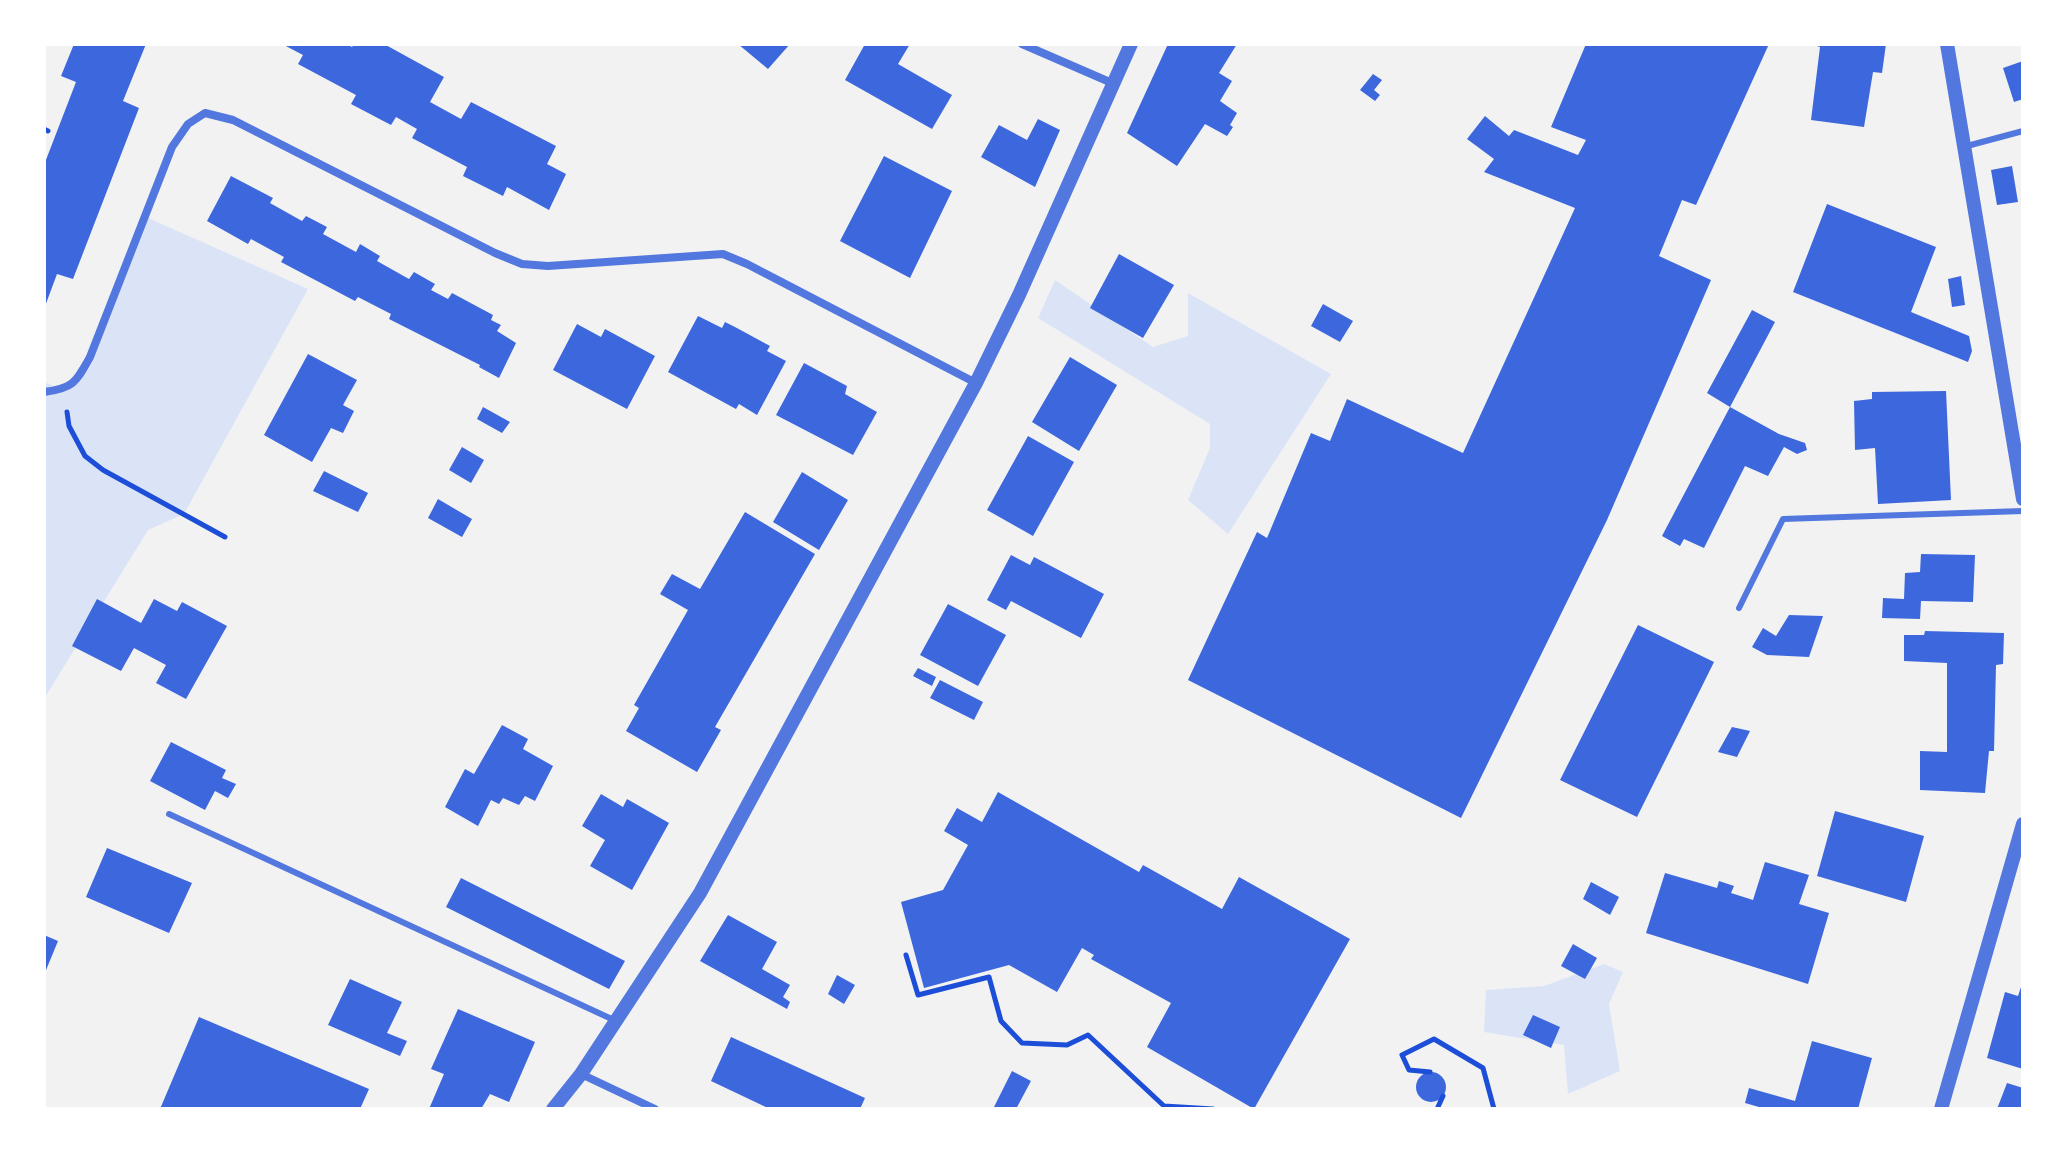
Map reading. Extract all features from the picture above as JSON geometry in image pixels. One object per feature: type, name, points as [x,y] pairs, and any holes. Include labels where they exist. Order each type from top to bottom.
[{"type":"street","points":[[1022,44],[1112,83]]},
{"type":"street","points":[[553,1109],[581,1074],[700,893],[976,383],[1019,295],[1131,44]]},
{"type":"street","points":[[1947,44],[2023,499]]},
{"type":"street","points":[[44,392],[64,390],[78,378],[90,357],[172,147],[188,124],[205,113],[233,120],[522,264],[548,266],[723,254],[976,383]]},
{"type":"street","points":[[1941,1109],[2023,824]]},
{"type":"street","points":[[581,1074],[655,1109]]},
{"type":"lane","points":[[1963,147],[2023,131]]},
{"type":"lane","points":[[1739,608],[1783,519],[2023,511]]},
{"type":"lane","points":[[169,814],[616,1021]]},
{"type":"path","points":[[64,390],[69,426],[85,456],[103,470],[225,537]]},
{"type":"path","points":[[906,955],[918,995],[989,977],[1001,1021],[1022,1043],[1067,1045],[1088,1035],[1164,1106],[1213,1109]]},
{"type":"path","points":[[1430,1072],[1409,1070],[1402,1055],[1434,1039],[1483,1068],[1494,1109]]},
{"type":"path","points":[[1437,1109],[1443,1096]]},
{"type":"shaded area","points":[[146,217],[308,289],[184,514],[148,530],[44,699],[44,382],[64,390],[78,378]]},
{"type":"shaded area","points":[[1055,280],[1153,347],[1188,336],[1188,293],[1331,374],[1228,534],[1188,500],[1210,448],[1210,424],[1038,318]]},
{"type":"shaded area","points":[[1604,964],[1623,972],[1609,1004],[1620,1071],[1568,1094],[1564,1045],[1484,1032],[1486,990],[1544,986]]},
{"type":"building","points":[[74,44],[146,44],[123,101],[139,108],[73,279],[57,274],[44,309],[44,165],[76,82],[61,76]]},
{"type":"building","points":[[282,44],[346,44],[352,47],[354,44],[384,44],[444,77],[430,102],[461,119],[471,102],[556,146],[547,164],[566,174],[549,210],[507,187],[503,196],[463,176],[467,167],[412,138],[417,129],[396,117],[391,125],[351,104],[356,95],[298,64],[303,55]]},
{"type":"building","points":[[738,44],[790,44],[768,69]]},
{"type":"building","points":[[865,44],[910,44],[898,64],[952,95],[932,129],[845,80]]},
{"type":"building","points":[[1168,44],[1237,44],[1219,73],[1232,81],[1220,101],[1237,113],[1230,125],[1233,127],[1227,136],[1205,124],[1177,166],[1127,133]]},
{"type":"building","points":[[1586,44],[1769,44],[1696,205],[1682,200],[1659,256],[1711,280],[1607,520],[1461,818],[1188,680],[1257,532],[1267,538],[1311,433],[1330,441],[1347,399],[1463,453],[1575,208],[1484,172],[1494,159],[1467,139],[1485,116],[1509,136],[1514,130],[1578,155],[1586,140],[1551,127]]},
{"type":"building","points":[[1811,44],[1886,44],[1882,73],[1873,72],[1864,127],[1811,120],[1820,47]]},
{"type":"building","points":[[2023,61],[2023,99],[2014,102],[2003,68]]},
{"type":"building","points":[[1373,74],[1382,80],[1374,90],[1380,95],[1375,101],[1360,90]]},
{"type":"building","points":[[1038,119],[1060,130],[1035,187],[981,157],[999,125],[1027,140]]},
{"type":"building","points":[[884,156],[952,191],[910,278],[840,241]]},
{"type":"building","points":[[2012,166],[2018,202],[1997,205],[1991,170]]},
{"type":"building","points":[[231,176],[273,198],[270,203],[302,221],[306,216],[327,227],[323,234],[356,252],[360,244],[380,256],[377,261],[409,279],[414,272],[435,284],[431,290],[448,299],[452,293],[493,315],[491,320],[501,325],[497,331],[516,343],[499,378],[480,365],[389,319],[391,314],[358,297],[355,301],[281,262],[284,257],[251,239],[248,244],[207,221]]},
{"type":"building","points":[[1827,204],[1936,247],[1911,312],[1969,336],[1972,351],[1968,362],[1793,292]]},
{"type":"building","points":[[1119,254],[1174,285],[1143,338],[1090,308]]},
{"type":"building","points":[[1961,276],[1965,305],[1952,307],[1948,279]]},
{"type":"building","points":[[1323,304],[1353,321],[1340,342],[1311,326]]},
{"type":"building","points":[[1752,310],[1775,322],[1730,407],[1707,393]]},
{"type":"building","points":[[698,316],[722,328],[725,322],[735,327],[770,346],[767,351],[786,361],[757,415],[739,404],[736,409],[668,372]]},
{"type":"building","points":[[577,324],[601,337],[605,329],[655,356],[627,409],[553,370]]},
{"type":"building","points":[[308,354],[357,380],[343,405],[354,411],[343,433],[331,428],[312,462],[264,435]]},
{"type":"building","points":[[1070,357],[1117,385],[1079,451],[1032,422]]},
{"type":"building","points":[[804,363],[847,386],[845,394],[877,412],[853,455],[776,415]]},
{"type":"building","points":[[1946,391],[1951,500],[1878,504],[1875,448],[1855,450],[1854,401],[1872,399],[1872,392]]},
{"type":"building","points":[[483,407],[510,422],[502,433],[477,419]]},
{"type":"building","points":[[1730,407],[1779,434],[1805,443],[1807,450],[1797,454],[1784,447],[1768,476],[1745,466],[1704,548],[1684,539],[1680,546],[1662,536]]},
{"type":"building","points":[[1028,436],[1074,462],[1033,536],[987,510]]},
{"type":"building","points":[[462,447],[484,460],[471,483],[449,470]]},
{"type":"building","points":[[324,471],[368,493],[358,512],[313,491]]},
{"type":"building","points":[[802,472],[848,500],[819,550],[773,522]]},
{"type":"building","points":[[438,499],[472,519],[462,537],[428,518]]},
{"type":"building","points":[[745,512],[815,554],[715,727],[721,730],[697,772],[626,731],[639,708],[634,705],[688,610],[660,594],[672,574],[700,589]]},
{"type":"building","points":[[1921,554],[1975,555],[1973,602],[1921,601],[1920,619],[1882,618],[1883,598],[1904,599],[1905,573],[1920,572]]},
{"type":"building","points":[[1011,555],[1030,565],[1034,557],[1104,594],[1081,638],[1011,601],[1006,610],[987,600]]},
{"type":"building","points":[[97,599],[141,623],[154,599],[177,611],[182,602],[227,626],[186,699],[156,683],[166,665],[134,648],[121,671],[72,646]]},
{"type":"building","points":[[948,604],[1006,635],[978,686],[920,655]]},
{"type":"building","points":[[1789,615],[1823,616],[1809,657],[1767,655],[1752,647],[1763,628],[1776,636]]},
{"type":"building","points":[[1638,625],[1714,662],[1637,817],[1560,780]]},
{"type":"building","points":[[1925,631],[2004,633],[2003,664],[1996,665],[1994,751],[1989,751],[1985,793],[1920,790],[1920,751],[1947,752],[1947,663],[1904,661],[1904,635],[1924,635]]},
{"type":"building","points":[[918,668],[936,677],[932,686],[913,676]]},
{"type":"building","points":[[940,680],[983,702],[974,720],[930,698]]},
{"type":"building","points":[[502,725],[528,739],[523,749],[553,766],[535,801],[525,796],[519,805],[503,798],[499,804],[491,800],[478,826],[445,807],[465,769],[474,774]]},
{"type":"building","points":[[1732,727],[1750,731],[1737,757],[1718,752]]},
{"type":"building","points":[[171,742],[226,770],[222,778],[236,784],[228,798],[215,791],[205,810],[150,781]]},
{"type":"building","points":[[998,792],[1139,872],[1143,865],[1222,909],[1239,877],[1350,939],[1254,1109],[1147,1047],[1171,1003],[1091,959],[1094,955],[1082,948],[1057,992],[1009,965],[924,988],[901,902],[943,890],[968,845],[944,831],[957,808],[982,822]]},
{"type":"building","points":[[601,794],[623,807],[627,799],[669,823],[632,890],[590,866],[605,840],[582,826]]},
{"type":"building","points":[[1835,811],[1924,836],[1906,902],[1817,876]]},
{"type":"building","points":[[107,848],[192,883],[169,933],[86,897]]},
{"type":"building","points":[[1765,862],[1809,875],[1799,904],[1829,913],[1808,984],[1646,933],[1665,873],[1717,888],[1719,881],[1734,886],[1731,893],[1753,900]]},
{"type":"building","points":[[461,878],[625,961],[609,989],[446,907]]},
{"type":"building","points":[[1591,882],[1619,897],[1610,915],[1583,899]]},
{"type":"building","points":[[728,915],[777,942],[762,969],[790,985],[783,997],[790,1002],[787,1009],[700,961]]},
{"type":"building","points":[[44,935],[58,941],[44,975]]},
{"type":"building","points":[[1573,944],[1597,958],[1585,979],[1561,966]]},
{"type":"building","points":[[837,975],[855,985],[844,1004],[828,994]]},
{"type":"building","points":[[350,979],[402,1002],[387,1033],[407,1041],[400,1056],[328,1025]]},
{"type":"building","points":[[2022,984],[2023,1069],[1987,1058],[2005,992],[2018,996]]},
{"type":"building","points":[[458,1009],[535,1042],[509,1102],[490,1094],[481,1109],[429,1109],[444,1074],[431,1069]]},
{"type":"building","points":[[1533,1015],[1560,1027],[1551,1048],[1523,1035]]},
{"type":"building","points":[[199,1017],[369,1089],[360,1109],[160,1109]]},
{"type":"building","points":[[731,1037],[865,1098],[860,1109],[770,1109],[711,1081]]},
{"type":"building","points":[[1812,1041],[1872,1058],[1858,1109],[1766,1109],[1745,1103],[1749,1088],[1795,1101]]},
{"type":"building","points":[[1012,1071],[1031,1081],[1016,1109],[993,1109]]},
{"type":"building","points":[[1431,1072],[1442,1076],[1446,1087],[1442,1098],[1431,1102],[1420,1098],[1416,1087],[1420,1076]]},
{"type":"building","points":[[2007,1083],[2023,1088],[2023,1109],[1997,1109]]}]
